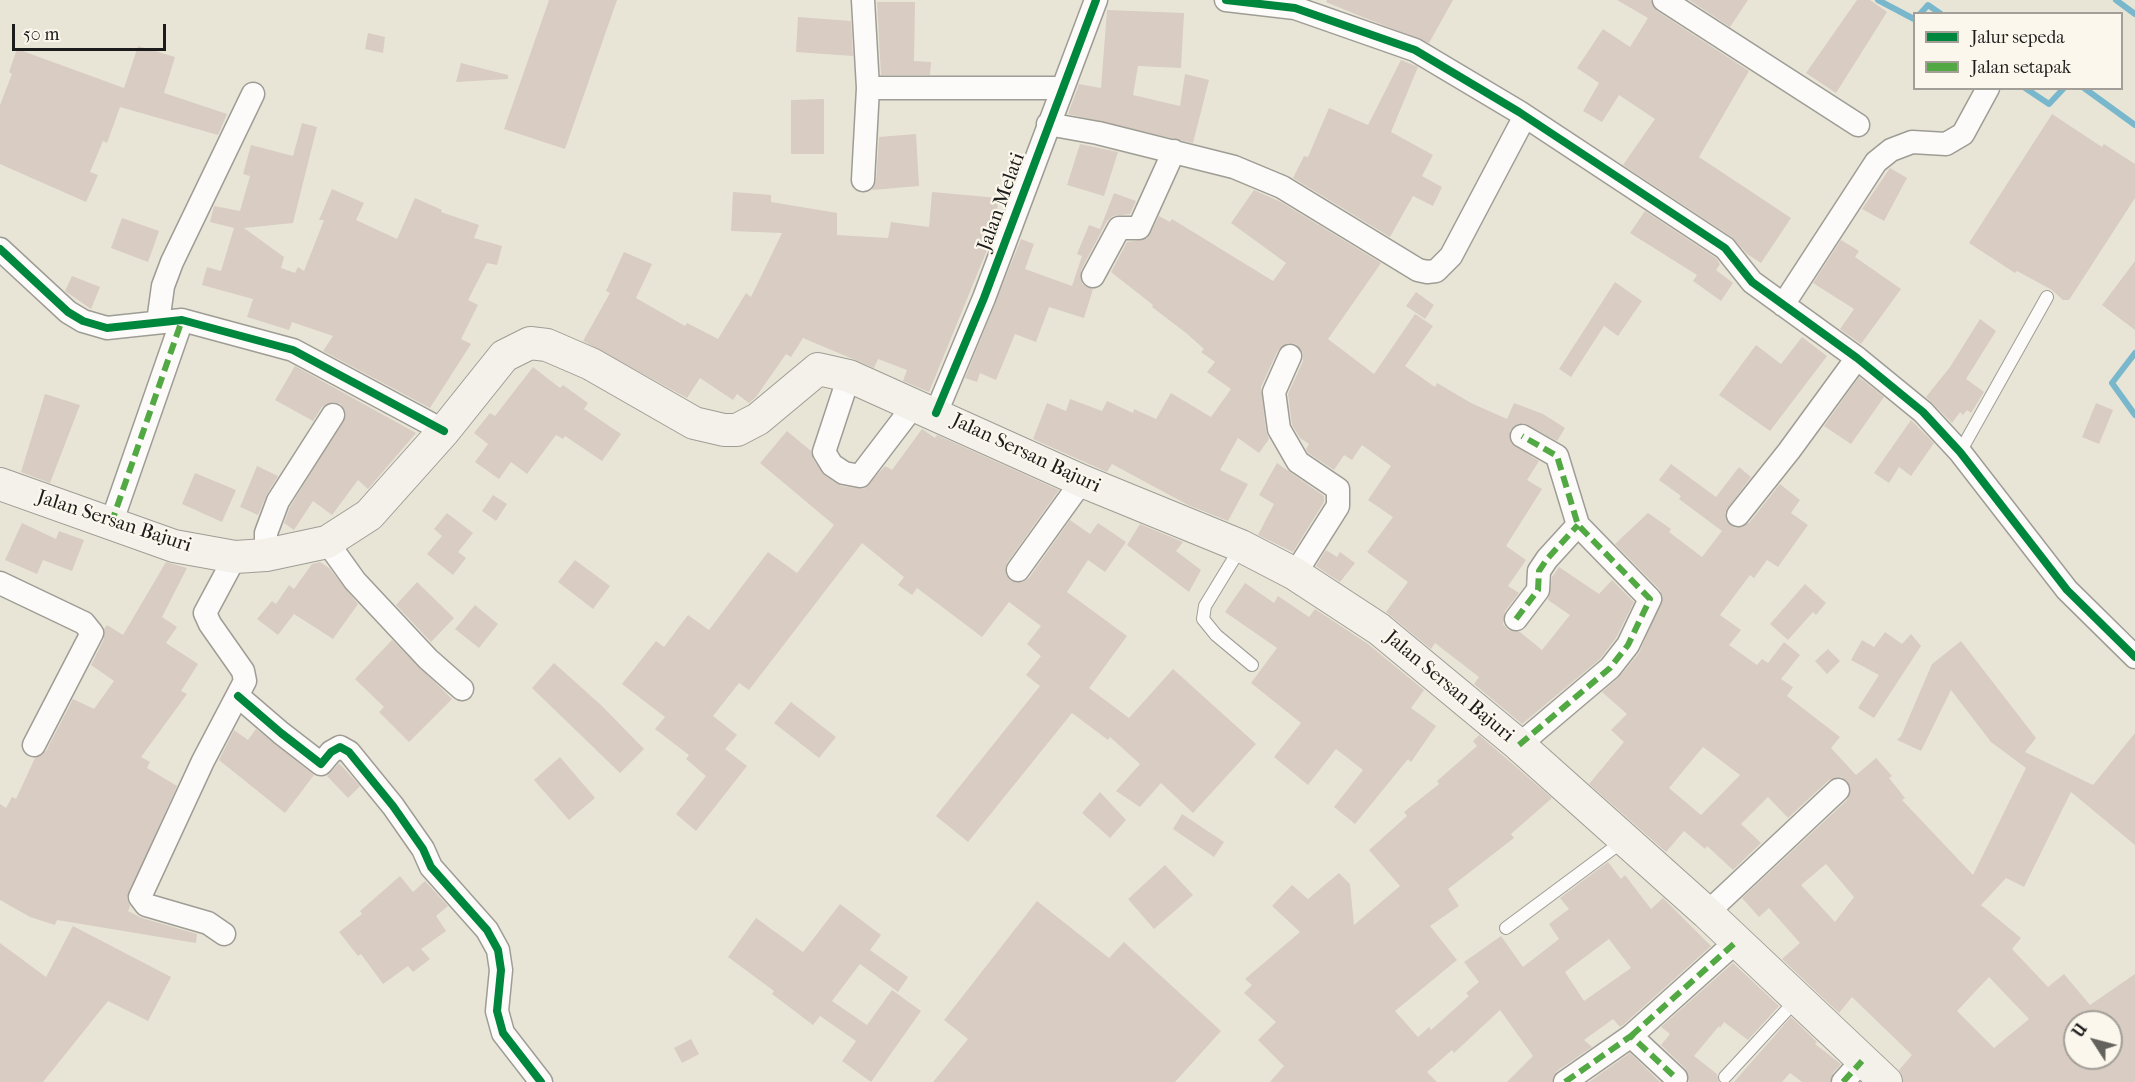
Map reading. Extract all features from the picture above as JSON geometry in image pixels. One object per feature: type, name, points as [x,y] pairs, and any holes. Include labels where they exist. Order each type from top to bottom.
[{"type":"main road","name":"Jalan Sersan Bajuri","points":[[0,484],[174,546],[235,556],[266,555],[327,542],[369,515],[444,431],[504,356],[530,343],[546,345],[591,364],[694,423],[724,430],[737,429],[758,419],[818,369],[849,376],[926,408],[1082,481],[1241,546],[1295,574],[1379,629],[1519,745],[1799,997],[1852,1071],[1886,1082]]},
{"type":"street","points":[[863,0],[868,88],[863,180]]},
{"type":"street","name":"Jalan Melati","points":[[849,376],[824,452],[832,465],[844,472],[860,476],[926,408],[984,298],[1096,0]]},
{"type":"street","points":[[1226,0],[1295,8],[1397,43],[1448,69],[1525,116],[1725,248],[1752,282],[1857,358],[1923,412],[1960,452],[2067,590],[2135,657]]},
{"type":"street","points":[[1664,0],[1858,125]]},
{"type":"street","points":[[868,88],[1062,88]]},
{"type":"street","points":[[1783,305],[1876,162],[1891,150],[1911,142],[1946,144],[1962,134],[1987,90]]},
{"type":"street","points":[[158,322],[163,286],[172,262],[253,94]]},
{"type":"street","points":[[1048,124],[1098,133],[1213,160],[1282,187],[1418,270],[1436,271],[1451,256],[1525,116]]},
{"type":"street","points":[[1093,276],[1119,228],[1139,228],[1174,151]]},
{"type":"street","points":[[0,249],[68,312],[83,321],[107,328],[182,320],[293,350],[444,431]]},
{"type":"street","points":[[111,524],[182,320]]},
{"type":"street","points":[[1290,356],[1274,392],[1279,429],[1298,462],[1338,489],[1338,506],[1295,574]]},
{"type":"street","points":[[1738,515],[1789,451],[1857,358]]},
{"type":"street","points":[[266,555],[266,533],[278,501],[333,415]]},
{"type":"street","points":[[1519,745],[1610,668],[1628,645],[1650,599],[1578,525],[1557,456],[1521,436]]},
{"type":"street","points":[[1018,570],[1082,481]]},
{"type":"street","points":[[1516,619],[1538,590],[1539,571],[1578,525]]},
{"type":"street","points":[[327,542],[355,582],[428,658],[462,689]]},
{"type":"street","points":[[224,934],[208,923],[146,906],[140,897],[203,761],[245,681],[243,671],[210,624],[205,613],[235,556]]},
{"type":"street","points":[[0,583],[84,623],[93,633],[34,745]]},
{"type":"street","points":[[238,696],[281,734],[321,764],[340,747],[349,752],[393,806],[423,849],[431,867],[487,930],[498,950],[501,970],[497,1011],[503,1033],[541,1082]]},
{"type":"street","points":[[1707,913],[1838,790]]},
{"type":"street","points":[[1564,1082],[1631,1036],[1737,941]]},
{"type":"street","points":[[1631,1036],[1676,1078]]},
{"type":"lane","points":[[1960,452],[2047,297]]},
{"type":"lane","points":[[1241,546],[1205,606],[1203,619],[1216,635],[1252,664]]},
{"type":"lane","points":[[1506,928],[1623,841]]},
{"type":"lane","points":[[1725,1077],[1799,997]]},
{"type":"building","points":[[549,0],[617,0],[565,149],[504,129]]},
{"type":"building","points":[[1327,0],[1453,0],[1429,43],[1326,2]]},
{"type":"building","points":[[1617,0],[1651,0],[1657,11],[1749,71],[1699,157],[1791,218],[1761,263],[1747,254],[1732,237],[1623,165],[1655,119],[1619,95],[1602,122],[1583,111],[1599,83],[1577,68],[1603,29],[1630,47],[1648,18]]},
{"type":"building","points":[[1689,0],[1748,0],[1730,27]]},
{"type":"building","points":[[1857,0],[1870,0],[1887,12],[1836,93],[1806,73]]},
{"type":"building","points":[[877,2],[915,2],[914,61],[931,62],[930,75],[881,75]]},
{"type":"building","points":[[1107,10],[1184,13],[1181,68],[1138,66],[1133,95],[1180,106],[1185,74],[1209,80],[1193,143],[1068,114],[1079,84],[1101,88]]},
{"type":"building","points":[[798,17],[851,21],[853,56],[796,52]]},
{"type":"building","points":[[368,33],[385,37],[383,53],[365,49]]},
{"type":"building","points":[[138,46],[175,57],[164,93],[227,114],[218,135],[120,107],[107,143],[103,141],[90,172],[98,175],[86,202],[0,164],[0,105],[12,74],[9,72],[17,49],[124,88]]},
{"type":"building","points":[[1401,60],[1418,67],[1391,132],[1433,155],[1422,176],[1442,187],[1433,206],[1413,196],[1390,237],[1293,178],[1304,156],[1308,157],[1329,108],[1368,125]]},
{"type":"building","points":[[461,63],[508,75],[508,79],[456,82]]},
{"type":"building","points":[[824,99],[824,154],[791,154],[791,100]]},
{"type":"building","points":[[2052,114],[2102,147],[2104,144],[2135,164],[2135,198],[2069,300],[2063,300],[2052,290],[2017,271],[2015,273],[1969,243]]},
{"type":"building","points":[[302,123],[317,127],[293,223],[244,228],[284,257],[281,268],[295,273],[298,267],[304,271],[324,220],[319,220],[332,189],[364,203],[356,220],[397,239],[415,198],[442,210],[441,212],[479,225],[474,238],[502,246],[497,265],[487,263],[468,300],[478,305],[461,339],[471,344],[430,408],[323,351],[333,336],[292,322],[289,330],[247,317],[253,299],[202,285],[207,267],[221,271],[234,228],[210,222],[214,206],[240,211],[250,176],[243,174],[251,145],[293,156]]},
{"type":"building","points":[[916,134],[919,186],[872,190],[876,181],[879,137]]},
{"type":"building","points":[[1080,144],[1118,152],[1104,196],[1067,185]]},
{"type":"building","points":[[1890,168],[1907,178],[1884,221],[1862,209]]},
{"type":"building","points":[[1254,190],[1281,202],[1381,263],[1328,339],[1374,374],[1415,314],[1433,326],[1405,366],[1435,387],[1437,383],[1471,403],[1507,419],[1514,403],[1543,414],[1565,428],[1557,441],[1523,423],[1510,430],[1511,443],[1539,461],[1527,480],[1542,489],[1506,546],[1526,560],[1508,586],[1519,593],[1505,611],[1503,624],[1508,630],[1520,632],[1542,650],[1570,615],[1548,600],[1552,577],[1559,567],[1599,594],[1612,580],[1634,602],[1616,638],[1600,659],[1522,724],[1474,684],[1479,677],[1435,643],[1431,649],[1386,612],[1408,582],[1367,552],[1393,517],[1368,500],[1391,466],[1362,445],[1352,460],[1344,455],[1334,470],[1308,453],[1306,449],[1309,444],[1300,438],[1292,425],[1288,394],[1303,361],[1303,354],[1296,344],[1288,343],[1278,350],[1261,387],[1269,439],[1259,453],[1238,438],[1220,470],[1248,484],[1228,521],[1188,505],[1112,464],[1107,472],[1033,439],[1047,403],[1066,411],[1070,399],[1102,411],[1107,401],[1133,413],[1134,409],[1156,419],[1171,393],[1211,417],[1231,389],[1207,372],[1215,362],[1201,352],[1204,349],[1186,333],[1111,272],[1127,242],[1147,239],[1159,216],[1170,222],[1172,219],[1273,281],[1286,263],[1231,223]]},
{"type":"building","points":[[733,192],[771,195],[771,202],[837,213],[837,235],[888,238],[891,222],[929,227],[932,192],[998,198],[996,228],[929,392],[903,381],[907,370],[878,359],[874,368],[803,338],[791,357],[786,354],[756,397],[749,403],[737,394],[733,400],[700,378],[687,398],[583,341],[610,293],[606,291],[624,252],[652,264],[636,298],[685,326],[687,323],[718,339],[746,293],[751,297],[782,233],[731,231]]},
{"type":"building","points":[[1114,193],[1136,201],[1130,214],[1113,216],[1107,221],[1081,270],[1082,284],[1093,289],[1084,318],[1049,307],[1036,342],[1015,334],[996,380],[980,373],[977,382],[965,378],[1021,239],[1034,244],[1025,269],[1072,286],[1082,256],[1077,254],[1089,225],[1100,229]]},
{"type":"building","points":[[1645,211],[1716,258],[1720,264],[1716,270],[1733,283],[1721,301],[1693,281],[1697,275],[1630,233]]},
{"type":"building","points":[[122,218],[159,231],[148,262],[111,248]]},
{"type":"building","points":[[1841,240],[1859,251],[1855,257],[1901,289],[1861,344],[1840,329],[1854,309],[1813,283]]},
{"type":"building","points":[[2135,261],[2135,330],[2102,305]]},
{"type":"building","points":[[72,276],[100,287],[91,309],[65,291]]},
{"type":"building","points":[[1615,282],[1642,301],[1618,336],[1604,326],[1571,377],[1559,369]]},
{"type":"building","points":[[1416,292],[1434,305],[1425,319],[1406,306]]},
{"type":"building","points":[[1980,319],[1996,331],[1966,379],[1984,392],[1971,413],[1967,410],[1963,415],[1960,412],[1952,423],[1926,397],[1950,367]]},
{"type":"building","points":[[1802,337],[1827,356],[1770,431],[1719,395],[1756,345],[1781,364]]},
{"type":"building","points":[[295,366],[416,433],[368,489],[358,480],[332,515],[313,501],[294,530],[284,523],[290,507],[346,415],[341,404],[333,402],[322,407],[313,421],[275,400]]},
{"type":"building","points":[[533,367],[560,388],[563,385],[588,403],[584,409],[621,434],[602,461],[565,436],[563,439],[556,435],[527,474],[511,462],[499,479],[475,462],[488,444],[474,433],[490,413],[495,416]]},
{"type":"building","points":[[1859,377],[1884,397],[1851,444],[1824,426]]},
{"type":"building","points":[[45,394],[80,405],[50,483],[21,472]]},
{"type":"building","points":[[2096,403],[2113,410],[2099,444],[2082,437]]},
{"type":"building","points":[[1911,420],[1934,443],[1911,476],[1899,467],[1889,483],[1874,473]]},
{"type":"building","points":[[922,429],[935,438],[937,435],[1059,490],[1007,563],[1006,575],[1011,581],[1023,582],[1029,578],[1070,520],[1090,534],[1098,523],[1126,542],[1105,572],[1088,560],[1067,592],[1127,636],[1089,688],[1129,718],[1173,669],[1256,744],[1193,813],[1161,783],[1140,807],[1116,791],[1140,764],[1110,737],[1108,740],[1072,713],[968,842],[936,816],[1040,686],[1026,675],[1041,656],[1027,644],[1041,626],[1009,602],[982,637],[917,588],[912,595],[898,585],[904,577],[862,543],[749,690],[739,683],[713,716],[737,735],[725,749],[747,766],[696,831],[676,814],[706,776],[686,759],[689,755],[655,729],[665,717],[622,684],[656,641],[664,647],[688,615],[709,630],[768,552],[797,573],[834,525],[760,463],[787,431],[811,451],[813,459],[825,476],[841,486],[864,489],[885,466],[892,470]]},
{"type":"building","points":[[1277,463],[1324,496],[1324,502],[1293,552],[1258,535],[1274,504],[1259,495]]},
{"type":"building","points":[[1671,464],[1716,497],[1739,467],[1751,477],[1725,512],[1726,520],[1735,528],[1749,523],[1780,484],[1800,500],[1791,513],[1808,525],[1778,567],[1767,560],[1754,578],[1750,575],[1720,615],[1741,630],[1729,645],[1757,665],[1762,659],[1768,663],[1784,642],[1800,655],[1781,679],[1793,687],[1787,696],[1840,737],[1831,748],[1856,775],[1876,758],[1892,776],[1889,778],[1905,798],[1902,800],[1973,875],[2026,768],[1991,742],[1951,690],[1921,751],[1897,740],[1901,736],[1932,664],[1961,641],[2036,738],[2025,752],[2093,785],[2135,733],[2135,845],[2071,792],[2024,887],[2006,878],[1981,905],[2021,938],[2012,949],[2048,987],[2064,974],[2090,1005],[2135,974],[2135,1082],[1903,1082],[1899,1070],[1912,1055],[1852,997],[1839,1013],[1782,959],[1800,943],[1769,908],[1759,917],[1742,898],[1847,800],[1851,788],[1842,777],[1829,780],[1788,818],[1768,797],[1741,824],[1761,843],[1733,870],[1707,846],[1705,849],[1684,831],[1666,852],[1589,784],[1624,742],[1611,730],[1627,714],[1602,692],[1620,676],[1639,653],[1663,597],[1660,590],[1615,544],[1648,513],[1671,529],[1669,532],[1702,557],[1722,531],[1679,499],[1681,496],[1659,480]],"holes":[[[1703,747],[1740,775],[1701,815],[1669,788]],[[1826,864],[1854,897],[1835,922],[1801,885]],[[1989,977],[2029,1019],[1994,1048],[1957,1011]]]},
{"type":"building","points":[[257,466],[278,476],[258,515],[240,507]]},
{"type":"building","points":[[195,473],[236,490],[222,522],[182,504]]},
{"type":"building","points":[[493,495],[507,504],[496,521],[482,511]]},
{"type":"building","points":[[447,513],[473,533],[458,552],[466,558],[453,575],[427,554],[442,536],[434,529]]},
{"type":"building","points":[[22,523],[56,539],[59,531],[84,540],[72,571],[43,560],[37,574],[5,560]]},
{"type":"building","points":[[1140,524],[1183,542],[1176,551],[1201,570],[1189,592],[1127,545]]},
{"type":"building","points":[[1326,550],[1337,557],[1340,552],[1355,563],[1340,582],[1316,566]]},
{"type":"building","points":[[575,560],[610,586],[593,609],[558,582]]},
{"type":"building","points":[[166,562],[187,568],[162,617],[177,627],[166,643],[198,664],[181,691],[187,694],[141,757],[150,762],[147,768],[177,786],[127,898],[130,906],[128,911],[142,918],[197,934],[196,943],[57,920],[55,925],[30,917],[0,900],[0,804],[6,808],[12,797],[16,799],[35,758],[46,751],[73,699],[94,709],[114,681],[91,665],[104,639],[104,629],[107,625],[123,635]]},
{"type":"building","points":[[320,562],[329,568],[358,604],[333,639],[294,614],[278,635],[257,619],[272,601],[276,604],[289,585],[294,589],[312,564]]},
{"type":"building","points":[[417,582],[454,618],[431,642],[396,605]]},
{"type":"building","points":[[1245,583],[1274,603],[1278,596],[1309,617],[1315,609],[1368,644],[1424,690],[1411,708],[1436,726],[1411,762],[1408,759],[1355,824],[1334,807],[1363,770],[1336,749],[1308,785],[1274,757],[1301,723],[1251,683],[1277,648],[1225,612]]},
{"type":"building","points":[[1805,584],[1826,603],[1816,615],[1813,612],[1788,640],[1770,624]]},
{"type":"building","points":[[475,605],[498,624],[479,648],[455,629]]},
{"type":"building","points":[[1885,632],[1902,644],[1911,634],[1921,646],[1874,718],[1858,708],[1879,675],[1851,660],[1862,640],[1874,647]]},
{"type":"building","points":[[392,640],[452,699],[409,742],[379,712],[384,707],[355,679]]},
{"type":"building","points":[[1828,649],[1840,661],[1827,674],[1815,661]]},
{"type":"building","points":[[554,663],[602,706],[644,749],[620,773],[532,688]]},
{"type":"building","points":[[791,702],[836,737],[819,758],[774,723]]},
{"type":"building","points":[[256,729],[314,775],[285,813],[219,760],[234,730],[248,740]]},
{"type":"building","points":[[1479,735],[1552,798],[1511,834],[1514,838],[1448,889],[1459,906],[1430,926],[1457,960],[1395,1011],[1418,1037],[1429,1027],[1431,1030],[1469,996],[1466,993],[1479,982],[1464,962],[1501,936],[1523,967],[1559,939],[1549,924],[1569,909],[1560,898],[1608,862],[1621,879],[1625,875],[1651,909],[1663,898],[1711,946],[1623,1025],[1620,1027],[1613,1019],[1584,1040],[1592,1047],[1557,1071],[1552,1082],[1507,1082],[1533,1056],[1500,1010],[1454,1053],[1452,1050],[1427,1072],[1437,1082],[1270,1082],[1284,1066],[1258,1040],[1276,1022],[1244,993],[1252,985],[1245,979],[1300,932],[1272,906],[1292,885],[1308,899],[1339,873],[1350,884],[1354,925],[1400,886],[1369,850],[1407,816],[1404,812],[1439,784],[1437,781],[1477,746],[1473,741]],"holes":[[[1609,939],[1631,968],[1584,1001],[1565,972]]]},
{"type":"building","points":[[560,757],[595,798],[569,820],[534,780]]},
{"type":"building","points":[[339,763],[360,786],[348,798],[327,776]]},
{"type":"building","points":[[1100,792],[1126,820],[1110,838],[1082,813]]},
{"type":"building","points":[[1182,814],[1224,842],[1214,857],[1173,829]]},
{"type":"building","points":[[1165,865],[1193,895],[1154,929],[1128,899]]},
{"type":"building","points":[[400,876],[413,892],[425,881],[448,906],[436,916],[446,931],[421,949],[430,959],[413,972],[408,966],[383,984],[361,954],[358,956],[339,932],[362,914],[360,911]]},
{"type":"building","points":[[1037,901],[1109,958],[1124,942],[1221,1031],[1175,1082],[933,1082],[968,1039],[944,1020]]},
{"type":"building","points":[[840,904],[881,935],[870,950],[908,977],[898,992],[860,964],[832,1001],[867,1025],[892,990],[921,1011],[871,1082],[842,1061],[856,1041],[820,1016],[813,1025],[772,994],[774,991],[728,957],[756,918],[803,952]]},
{"type":"building","points":[[73,926],[171,977],[148,1021],[108,1001],[43,1082],[0,1082],[0,943],[46,977]]},
{"type":"building","points":[[1733,963],[1779,1006],[1748,1040],[1724,1022],[1720,1028],[1719,1026],[1694,1056],[1717,1074],[1719,1082],[1689,1082],[1686,1069],[1661,1045],[1670,1034],[1661,1027]]},
{"type":"building","points":[[1791,1017],[1817,1042],[1815,1044],[1841,1064],[1833,1073],[1830,1082],[1802,1082],[1790,1073],[1782,1082],[1734,1082]]},
{"type":"building","points":[[691,1039],[699,1054],[682,1063],[674,1048]]},
{"type":"building","points":[[1630,1053],[1660,1082],[1589,1082]]},
{"type":"waterway","points":[[1878,0],[1913,18]]},
{"type":"waterway","points":[[2116,0],[2135,14]]},
{"type":"waterway","points":[[1922,12],[1928,5],[1938,12]]},
{"type":"waterway","points":[[2028,90],[2049,104],[2062,90]]},
{"type":"waterway","points":[[2087,90],[2135,125]]},
{"type":"waterway","points":[[2135,353],[2112,383],[2135,415]]},
{"type":"marked path","points":[[111,524],[182,320]]},
{"type":"marked path","points":[[1519,745],[1610,668],[1628,645],[1650,599],[1578,525],[1557,456],[1522,436]]},
{"type":"marked path","points":[[1516,619],[1538,590],[1539,571],[1578,525]]},
{"type":"marked path","points":[[1631,1036],[1737,941]]},
{"type":"marked path","points":[[1565,1082],[1631,1036],[1676,1078]]},
{"type":"marked path","points":[[1843,1082],[1862,1061]]},
{"type":"cycle path","points":[[936,413],[984,298],[1096,0]]},
{"type":"cycle path","points":[[1226,0],[1295,8],[1415,50],[1519,112],[1725,248],[1752,282],[1857,358],[1923,412],[1960,452],[2067,590],[2135,657]]},
{"type":"cycle path","points":[[0,249],[68,312],[83,321],[107,328],[182,320],[293,350],[444,431]]},
{"type":"cycle path","points":[[238,696],[321,764],[331,752],[340,747],[349,752],[393,806],[423,849],[431,867],[487,930],[498,950],[501,970],[497,1011],[503,1033],[541,1082]]}]
